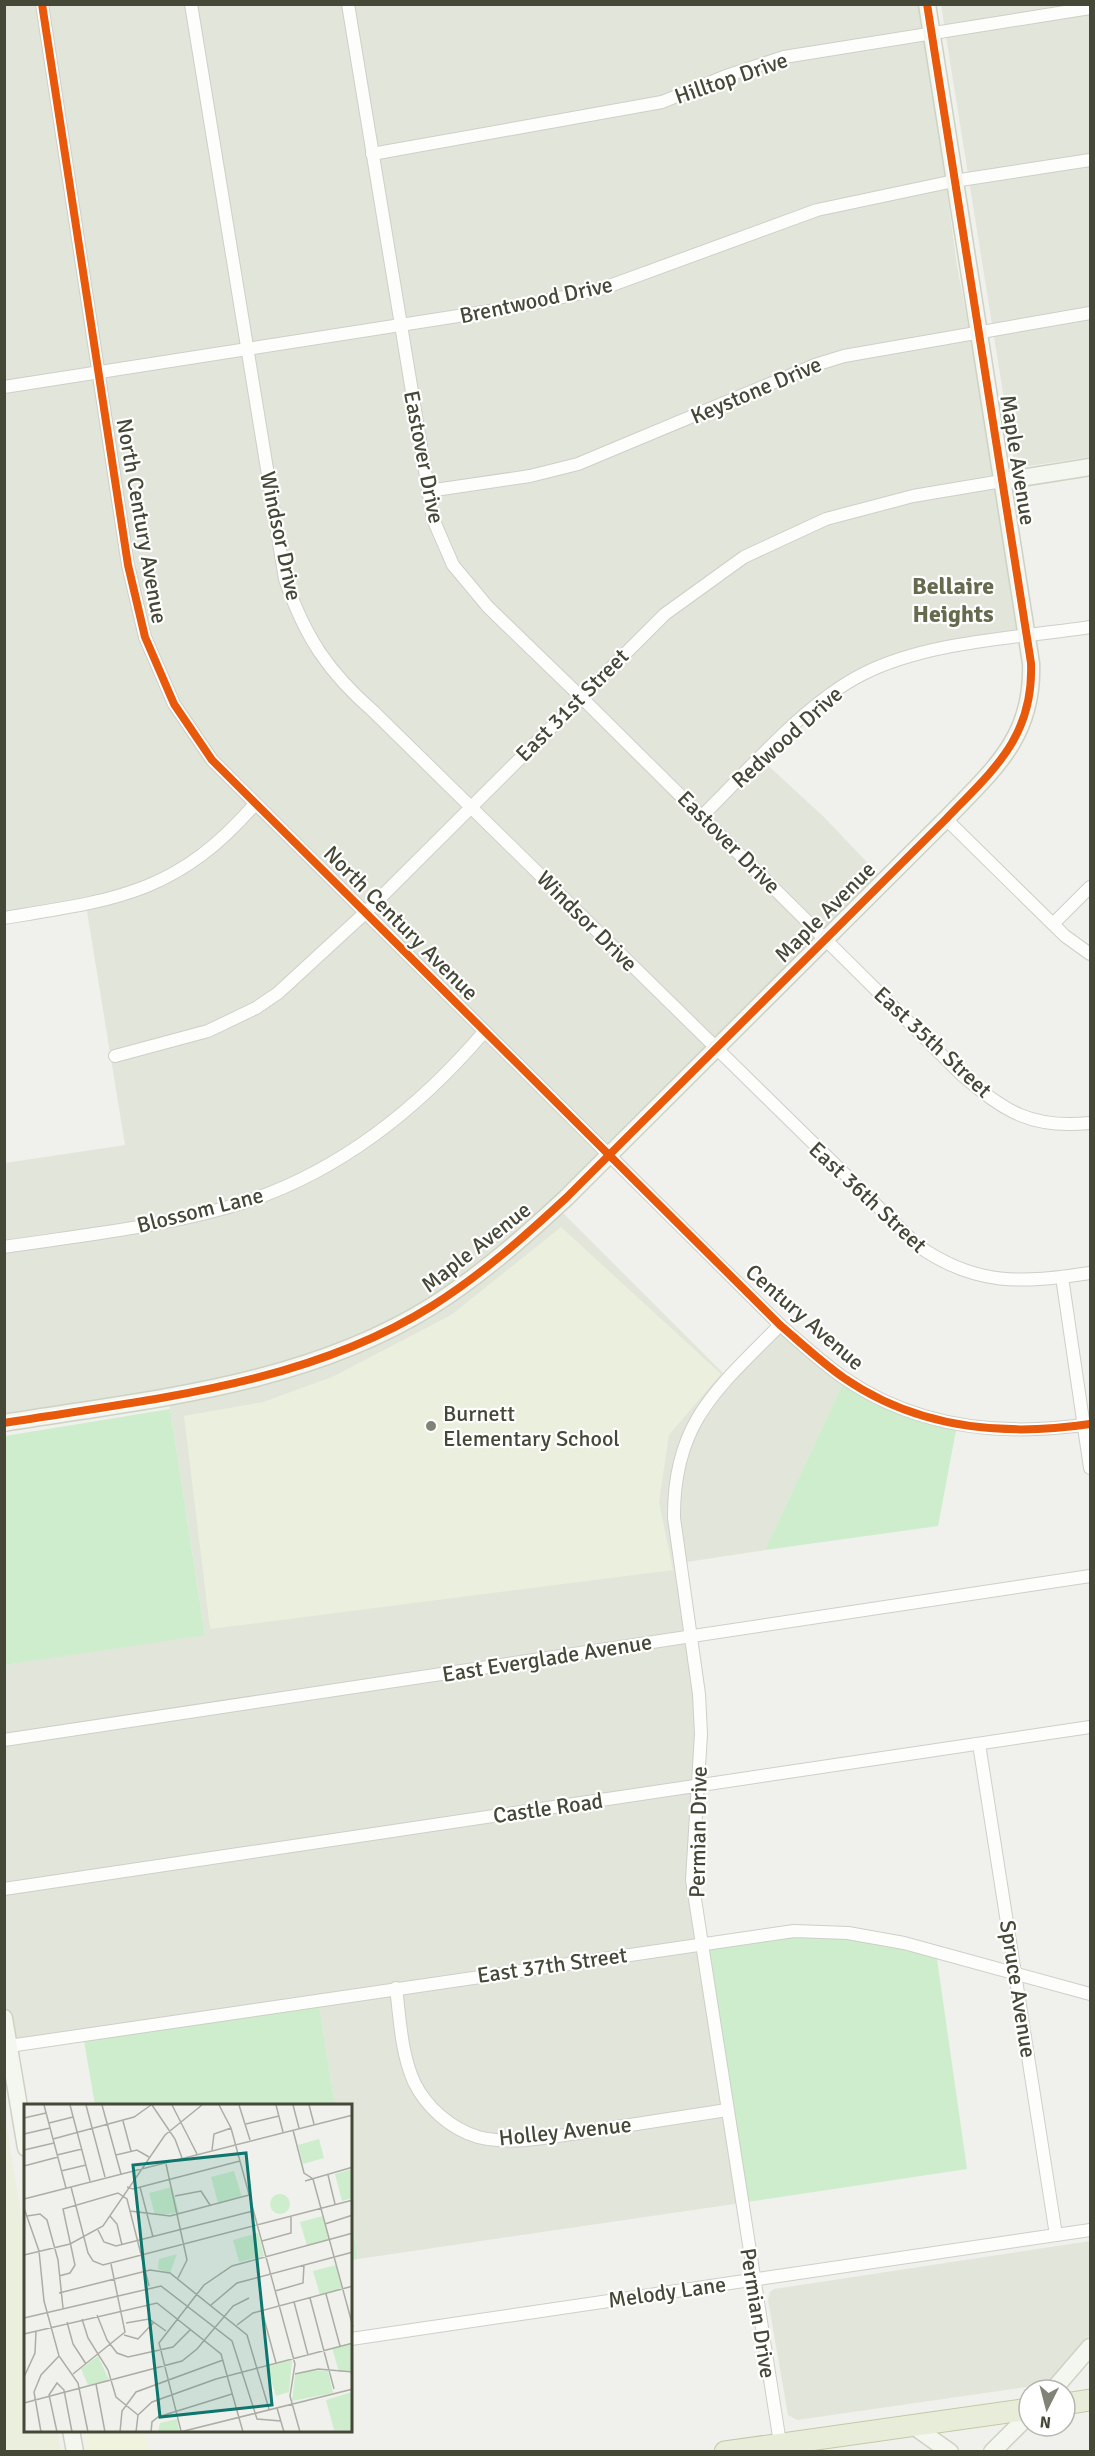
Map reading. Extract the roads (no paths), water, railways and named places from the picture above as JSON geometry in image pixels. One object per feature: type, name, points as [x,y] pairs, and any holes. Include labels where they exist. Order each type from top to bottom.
[{"type":"highway","points":[[725,2451],[1017,2411]]},
{"type":"street","name":"North Century Avenue","points":[[42,4],[128,565],[145,637],[181,713],[212,760],[608,1155]]},
{"type":"street","name":"Windsor Drive","points":[[191,4],[245,348],[285,579],[299,619],[320,655],[346,687],[714,1047]]},
{"type":"street","name":"Eastover Drive","points":[[348,4],[428,491],[433,519],[442,543],[468,585],[512,632],[825,938]]},
{"type":"street","name":"Maple Avenue","points":[[4,1423],[246,1381],[299,1366],[364,1342],[430,1307],[463,1286],[530,1231],[608,1155],[714,1047],[946,819],[996,767],[1014,743],[1031,686],[1027,637],[927,4]]},
{"type":"street","name":"Hilltop Drive","points":[[372,154],[662,102],[726,76],[784,57],[1090,8]]},
{"type":"street","name":"Brentwood Drive","points":[[4,387],[245,348],[401,327],[601,289],[817,210],[954,181],[1090,160]]},
{"type":"street","name":"Keystone Drive","points":[[428,491],[562,469],[828,360],[860,351],[1090,313]]},
{"type":"street","name":"East 31st Street","points":[[115,1056],[208,1031],[256,1008],[290,983],[364,913],[665,614],[744,557],[826,519],[913,496],[1090,467]]},
{"type":"street","name":"Redwood Drive","points":[[702,816],[797,723],[838,689],[862,674],[892,662],[933,651],[1090,627]]},
{"type":"street","points":[[4,918],[109,899],[164,880],[223,838],[255,804]]},
{"type":"street","points":[[946,819],[1053,924],[1076,945],[1090,954]]},
{"type":"street","points":[[1053,924],[1090,887]]},
{"type":"street","name":"East 35th Street","points":[[825,938],[983,1093],[1002,1106],[1040,1123],[1090,1123]]},
{"type":"street","name":"Blossom Lane","points":[[4,1247],[177,1219],[215,1211],[277,1190],[338,1161],[393,1123],[446,1074],[484,1032]]},
{"type":"street","name":"East 36th Street","points":[[714,1047],[896,1227],[934,1257],[967,1273],[990,1279],[1033,1281],[1090,1273]]},
{"type":"street","name":"Century Avenue","points":[[608,1155],[780,1325],[845,1379],[912,1413],[938,1421],[990,1430],[1017,1431],[1087,1425]]},
{"type":"street","points":[[1062,1277],[1087,1425],[1090,1468]]},
{"type":"street","name":"Permian Drive","points":[[780,1325],[701,1410],[687,1434],[678,1461],[674,1489],[674,1518],[699,1694],[701,1734],[692,1880],[780,2443]]},
{"type":"street","name":"East Everglade Avenue","points":[[4,1740],[1090,1576]]},
{"type":"street","name":"Castle Road","points":[[4,1889],[1090,1727]]},
{"type":"street","name":"Spruce Avenue","points":[[979,1744],[1056,2235]]},
{"type":"street","name":"East 37th Street","points":[[9,2046],[794,1931],[848,1933],[904,1943],[1090,1994]]},
{"type":"street","name":"Holley Avenue","points":[[396,1988],[403,2046],[414,2081],[424,2098],[442,2118],[468,2133],[492,2139],[528,2139],[727,2110]]},
{"type":"street","points":[[4,2018],[24,2136]]},
{"type":"street","name":"Melody Lane","points":[[352,2338],[1090,2230]]},
{"type":"street","points":[[1063,2378],[1090,2347]]},
{"type":"street","points":[[912,2425],[950,2451]]},
{"type":"street","points":[[992,2451],[1017,2427]]},
{"type":"street","points":[[71,2432],[75,2451]]},
{"type":"place","name":"Burnett Elementary School","points":[[431,1426]]},
{"type":"district","name":"Bellaire Heights","points":[[953,600]]}]
